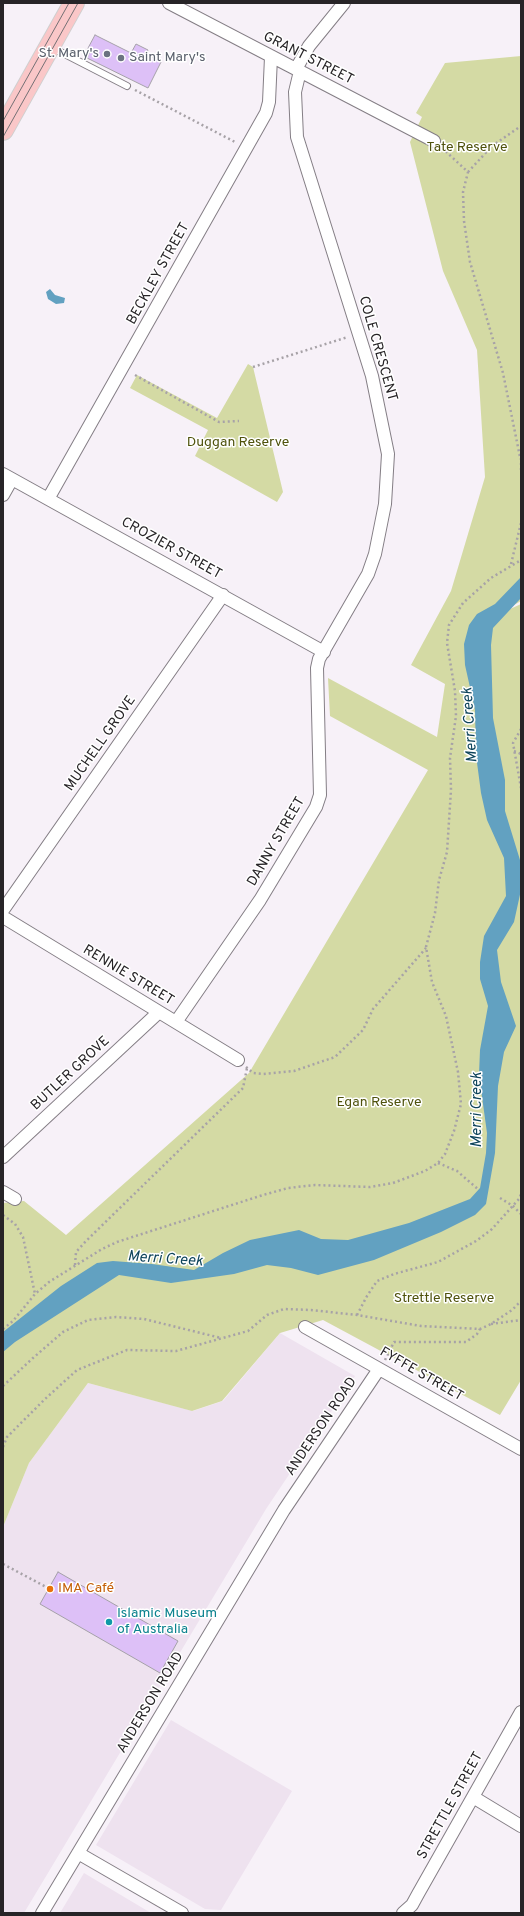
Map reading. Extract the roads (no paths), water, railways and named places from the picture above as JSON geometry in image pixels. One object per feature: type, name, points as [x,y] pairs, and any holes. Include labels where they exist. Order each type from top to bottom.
[{"type":"main road","points":[[4,127],[74,3]]},
{"type":"street","name":"GRANT STREET","points":[[169,3],[434,140]]},
{"type":"street","name":"COLE CRESCENT","points":[[324,652],[368,574],[375,554],[385,504],[388,454],[372,376],[297,137],[295,92],[298,70],[309,46],[344,3]]},
{"type":"street","name":"BECKLEY STREET","points":[[48,499],[268,107],[272,56]]},
{"type":"street","name":"CROZIER STREET","points":[[7,477],[324,652]]},
{"type":"street","points":[[3,495],[7,477]]},
{"type":"street","name":"MUCHELL GROVE","points":[[3,910],[223,595]]},
{"type":"street","name":"DANNY STREET","points":[[176,1022],[260,900],[316,807],[320,795],[317,668],[324,652]]},
{"type":"street","name":"RENNIE STREET","points":[[3,917],[242,1064]]},
{"type":"street","name":"BUTLER GROVE","points":[[3,1157],[159,1012]]},
{"type":"street","points":[[3,1192],[15,1199]]},
{"type":"street","name":"FYFFE STREET","points":[[305,1327],[521,1449]]},
{"type":"street","name":"ANDERSON ROAD","points":[[42,1913],[284,1510],[379,1369]]},
{"type":"street","name":"STRETTLE STREET","points":[[403,1913],[415,1900],[521,1712]]},
{"type":"street","points":[[473,1798],[521,1826]]},
{"type":"street","points":[[78,1853],[182,1913]]},
{"type":"lane","points":[[50,46],[127,86]]},
{"type":"water","points":[[50,289],[55,295],[65,298],[64,303],[56,304],[48,299],[46,292]]},
{"type":"water","points":[[521,577],[521,598],[493,628],[491,645],[493,718],[505,780],[505,811],[520,860],[521,890],[514,922],[497,950],[501,982],[516,1026],[504,1052],[498,1086],[495,1153],[486,1204],[475,1215],[441,1232],[374,1260],[318,1275],[291,1268],[267,1265],[234,1274],[171,1283],[119,1275],[15,1342],[3,1352],[3,1332],[61,1286],[97,1263],[113,1261],[152,1264],[194,1270],[223,1253],[250,1240],[299,1230],[321,1239],[348,1240],[409,1223],[470,1199],[480,1188],[486,1153],[487,1133],[479,1075],[480,1050],[488,1006],[480,979],[480,962],[484,936],[506,896],[504,858],[487,820],[481,793],[476,755],[475,710],[465,665],[464,644],[469,625],[477,614],[495,604]]},
{"type":"tram line","points":[[3,121],[69,3]]},
{"type":"tram line","points":[[3,137],[78,3]]},
{"type":"place","name":"St. Mary's","points":[[107,54]]},
{"type":"place","name":"Saint Mary's","points":[[121,58]]},
{"type":"place","name":"IMA Café","points":[[50,1589]]},
{"type":"place","name":"Islamic Museum of Australia","points":[[109,1622]]},
{"type":"park label","name":"Tate Reserve","points":[[467,148]]},
{"type":"park label","name":"Duggan Reserve","points":[[238,443]]},
{"type":"park label","name":"Egan Reserve","points":[[379,1103]]},
{"type":"park label","name":"Strettle Reserve","points":[[444,1299]]},
{"type":"water label","name":"Merri Creek","points":[[471,725]]},
{"type":"water label","name":"Merri Creek","points":[[478,1110]]},
{"type":"water label","name":"Merri Creek","points":[[165,1260]]}]
